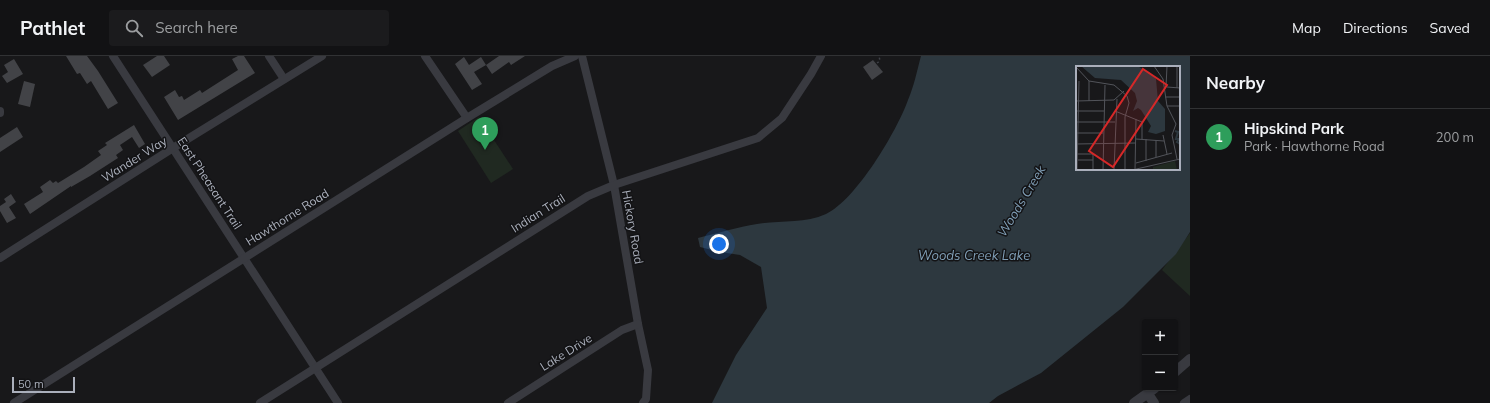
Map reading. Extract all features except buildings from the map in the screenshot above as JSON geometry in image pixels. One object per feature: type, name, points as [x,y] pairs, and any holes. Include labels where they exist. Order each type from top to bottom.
[{"type":"street","name":"East Pheasant Trail","points":[[113,56],[338,403]]},
{"type":"street","points":[[269,56],[284,79]]},
{"type":"street","name":"Wander Way","points":[[0,258],[322,56]]},
{"type":"street","points":[[425,56],[467,118]]},
{"type":"street","name":"Hawthorne Road","points":[[14,403],[467,118],[552,66],[575,56]]},
{"type":"street","name":"Hickory Road","points":[[582,56],[614,185],[638,324],[648,370],[646,399],[643,403]]},
{"type":"street","name":"Indian Trail","points":[[260,403],[588,196],[614,185],[758,138],[782,118],[821,56]]},
{"type":"street","name":"Lake Drive","points":[[508,403],[622,330],[638,324]]},
{"type":"street","points":[[1178,369],[1190,359]]},
{"type":"street","points":[[1134,403],[1152,391],[1154,403]]},
{"type":"street","points":[[1184,403],[1190,399]]},
{"type":"path","points":[[878,64],[880,61],[879,56]]},
{"type":"shaded area","points":[[479,117],[513,169],[491,183],[458,131]]},
{"type":"shaded area","points":[[1190,233],[1190,296],[1162,270]]},
{"type":"water","name":"Woods Creek Lake","points":[[921,56],[1190,56],[1190,232],[1176,254],[1123,307],[1041,373],[998,396],[989,403],[712,403],[736,355],[767,308],[761,267],[740,255],[700,247],[698,238],[757,224],[801,221],[826,214],[838,206],[850,195],[862,180],[885,146],[903,113],[914,84]]},
{"type":"place","name":"Hipskind Park","points":[[485,150]]},
{"type":"water label","name":"Woods Creek","points":[[1021,201]]}]
